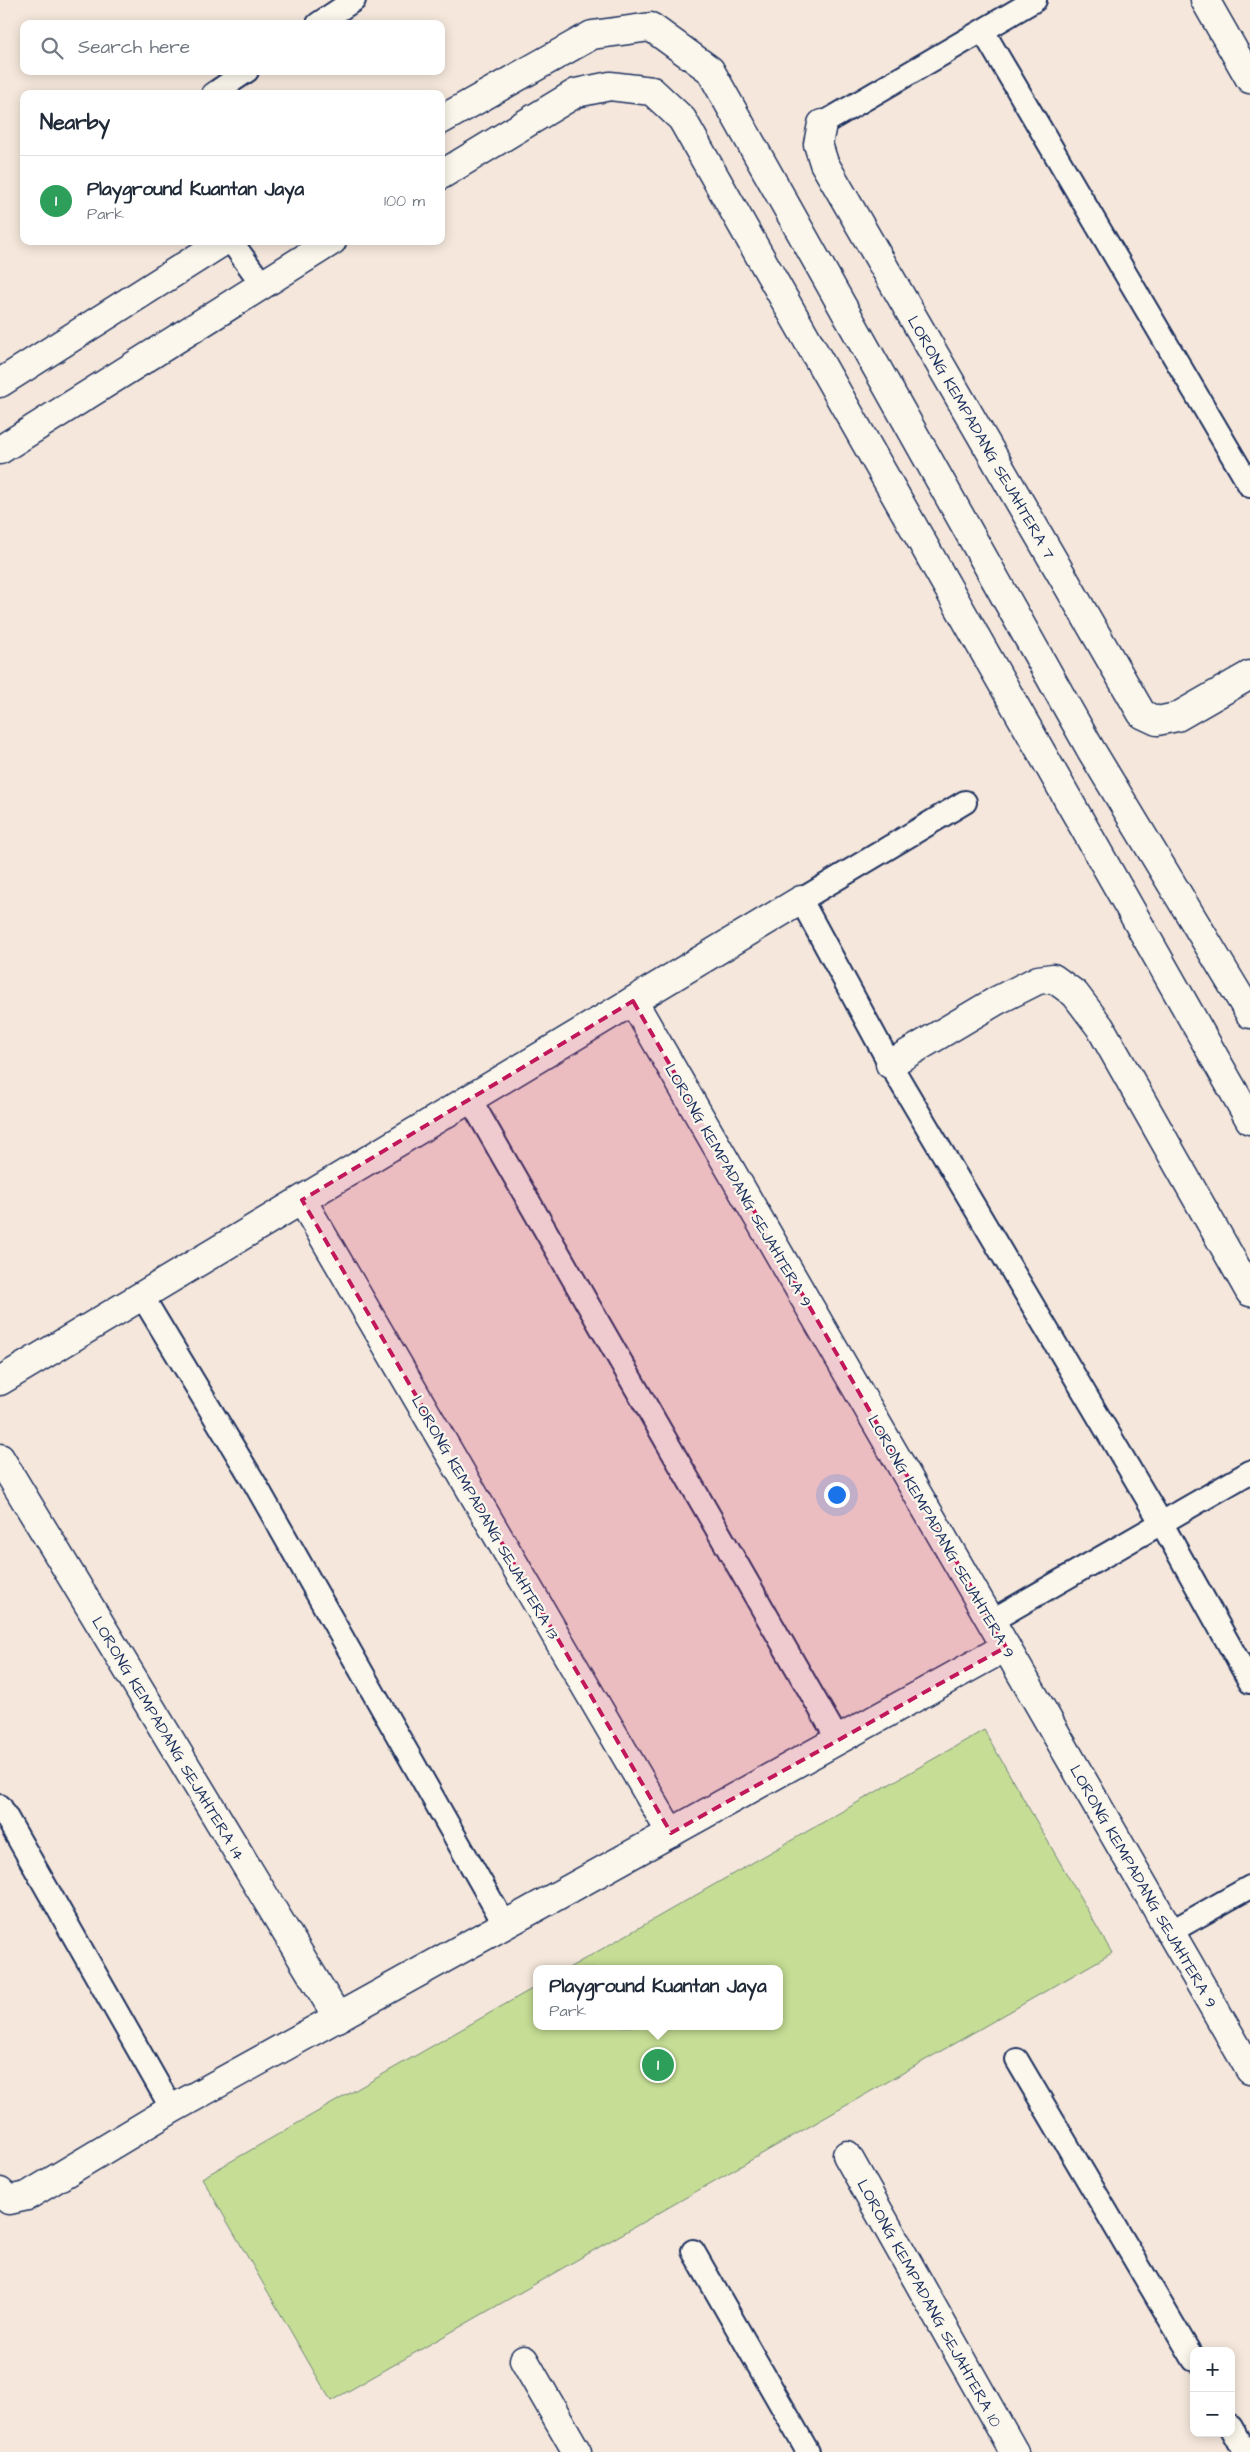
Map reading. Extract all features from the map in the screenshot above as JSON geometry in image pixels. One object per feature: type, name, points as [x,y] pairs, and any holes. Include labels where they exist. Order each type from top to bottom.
[{"type":"street","points":[[1205,0],[1250,79]]},
{"type":"street","points":[[445,118],[592,35],[651,27],[710,70],[1091,750],[1250,1014]]},
{"type":"street","points":[[445,173],[576,93],[610,86],[652,91],[682,119],[1250,1120]]},
{"type":"street","name":"LORONG KEMPADANG SEJAHTERA 7","points":[[822,124],[818,144],[824,163],[1142,714],[1157,721],[1177,717],[1250,675]]},
{"type":"street","points":[[0,384],[218,245]]},
{"type":"street","points":[[0,450],[325,245]]},
{"type":"street","points":[[0,1382],[801,900]]},
{"type":"street","points":[[890,1064],[996,1001],[1038,980],[1053,978],[1075,994],[1100,1027],[1250,1292]]},
{"type":"street","name":"LORONG KEMPADANG SEJAHTERA 9","points":[[633,1001],[1250,2070]]},
{"type":"street","name":"LORONG KEMPADANG SEJAHTERA 13","points":[[302,1200],[671,1833]]},
{"type":"street","name":"LORONG KEMPADANG SEJAHTERA 14","points":[[0,1458],[338,2018]]},
{"type":"street","points":[[4,2196],[27,2196],[172,2109],[1006,1647]]},
{"type":"street","name":"LORONG KEMPADANG SEJAHTERA 10","points":[[847,2155],[1014,2452]]},
{"type":"street","points":[[524,2360],[577,2452]]},
{"type":"lane","points":[[324,20],[354,0]]},
{"type":"lane","points":[[822,124],[1035,0]]},
{"type":"lane","points":[[983,31],[1250,486]]},
{"type":"lane","points":[[219,90],[241,75]]},
{"type":"lane","points":[[234,245],[262,284]]},
{"type":"lane","points":[[965,802],[801,900],[890,1064],[1162,1524],[1250,1682]]},
{"type":"lane","points":[[470,1099],[838,1740]]},
{"type":"lane","points":[[142,1296],[254,1482],[505,1925]]},
{"type":"lane","points":[[991,1621],[1250,1472]]},
{"type":"lane","points":[[0,1806],[172,2109]]},
{"type":"lane","points":[[1170,1932],[1250,1887]]},
{"type":"lane","points":[[1017,2060],[1190,2353]]},
{"type":"lane","points":[[693,2250],[808,2452]]},
{"type":"lane","points":[[1235,2433],[1246,2452]]},
{"type":"highlighted area","points":[[633,1001],[1006,1647],[671,1833],[302,1200]]},
{"type":"green space","points":[[984,1730],[1112,1953],[331,2401],[202,2178],[533,1988],[533,2030],[783,2030],[783,1965],[574,1965]]},
{"type":"place","name":"Playground Kuantan Jaya","points":[[658,2065]]}]
